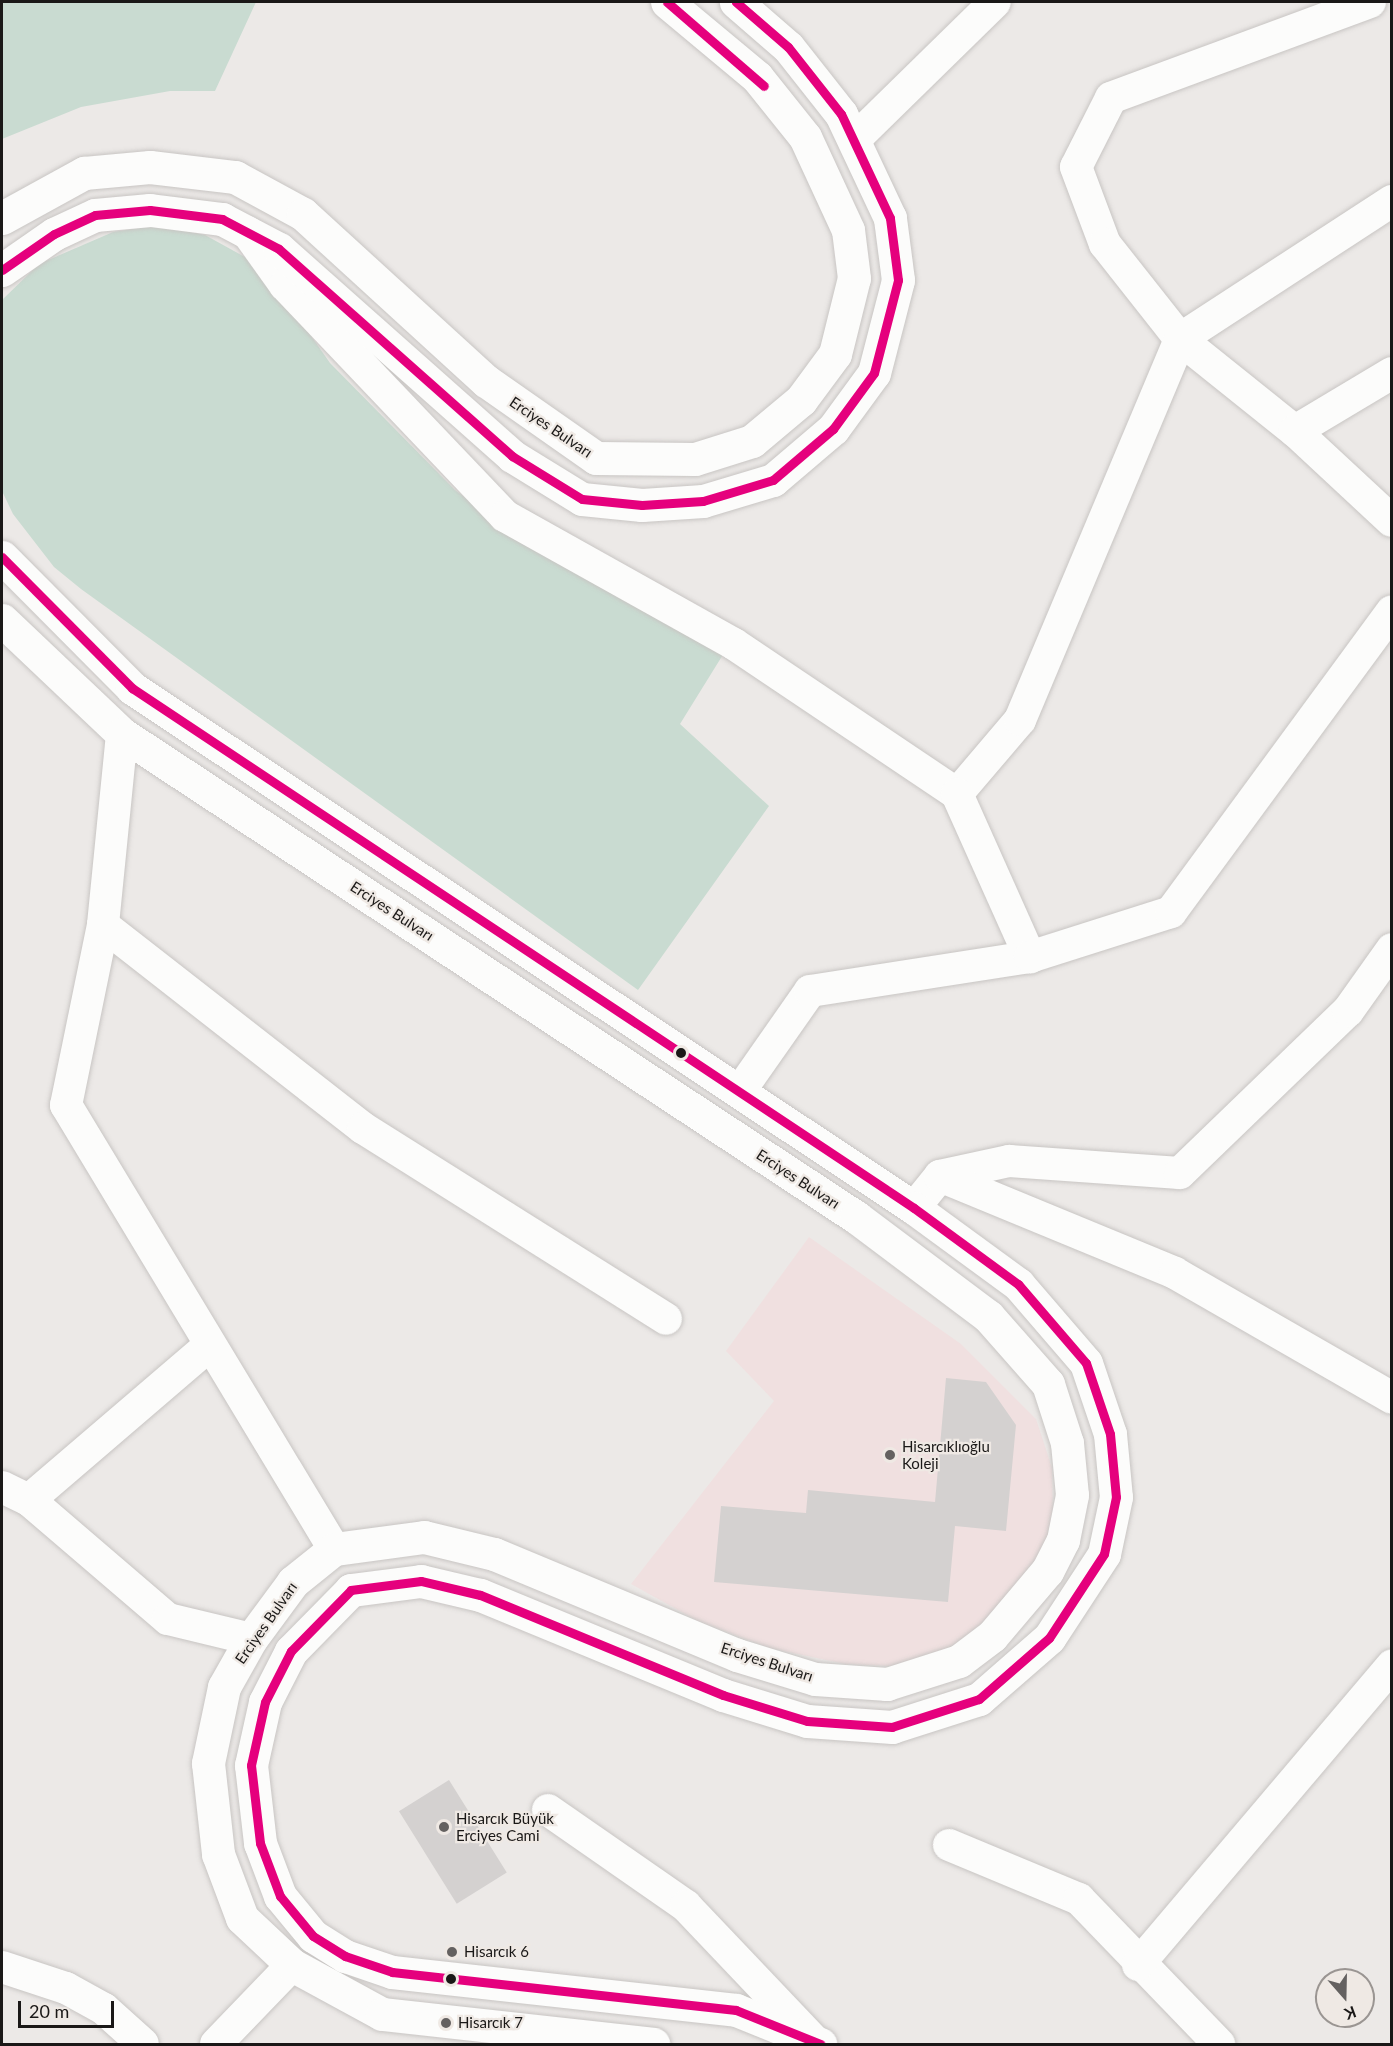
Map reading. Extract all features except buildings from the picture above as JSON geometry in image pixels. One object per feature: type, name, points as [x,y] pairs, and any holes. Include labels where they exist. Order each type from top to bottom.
[{"type":"highway","name":"Erciyes Bulvarı","points":[[2,218],[84,173],[150,167],[235,177],[303,214],[486,381],[596,458],[695,459],[752,441],[801,400],[835,354],[854,278],[848,230],[805,137],[764,86],[667,2]]},
{"type":"highway","points":[[2,270],[54,234],[95,215],[150,210],[222,219],[287,256],[512,456],[582,499],[642,505],[703,501],[773,480],[832,429],[874,373],[898,280],[891,218],[841,114],[788,47],[736,2]]},
{"type":"highway","points":[[2,557],[132,687],[914,1208],[1018,1284],[1086,1363],[1110,1434],[1116,1497],[1104,1554],[1083,1594],[1020,1668],[979,1699],[892,1728],[807,1721],[723,1695],[480,1595],[421,1581],[351,1590],[324,1612],[291,1651],[265,1702],[251,1765],[260,1844],[280,1896],[313,1936],[345,1956],[392,1972],[736,2010],[816,2042]]},
{"type":"highway","name":"Erciyes Bulvarı","points":[[2,620],[123,734],[856,1217],[979,1309],[1048,1384],[1067,1443],[1072,1495],[1063,1540],[1047,1571],[992,1636],[959,1661],[887,1684],[815,1679],[737,1655],[494,1554],[424,1537],[334,1549],[294,1582],[251,1639],[224,1687],[208,1763],[218,1854],[242,1918],[292,1965],[382,2014],[653,2044]]},
{"type":"street","points":[[854,140],[995,2]]},
{"type":"street","points":[[1370,2],[1111,98],[1076,167],[1105,244],[1180,339],[1295,431],[1392,521]]},
{"type":"street","points":[[957,794],[1020,720],[1180,339],[1392,201]]},
{"type":"street","points":[[247,232],[285,285],[505,516],[734,644],[957,794],[1030,957]]},
{"type":"street","points":[[1295,431],[1392,373]]},
{"type":"street","points":[[740,1091],[810,991],[1030,957],[1171,912],[1392,611]]},
{"type":"street","points":[[123,734],[103,925],[66,1105],[334,1549]]},
{"type":"street","points":[[103,925],[363,1128],[666,1319]]},
{"type":"street","points":[[914,1208],[940,1176],[1009,1161],[1180,1173],[1348,1011],[1392,949]]},
{"type":"street","points":[[940,1176],[1175,1273],[1392,1398]]},
{"type":"street","points":[[29,1500],[210,1345]]},
{"type":"street","points":[[2,1486],[29,1500],[168,1619],[251,1639]]},
{"type":"street","points":[[1138,1965],[1392,1665]]},
{"type":"street","points":[[548,1810],[686,1906],[816,2042]]},
{"type":"street","points":[[949,1845],[1079,1899],[1138,1965],[1219,2044]]},
{"type":"street","points":[[216,2044],[292,1965]]},
{"type":"street","points":[[2,1967],[66,1988],[104,2009],[143,2044]]},
{"type":"shaded area","name":"Hisarcıklıoğlu Koleji","points":[[809,1237],[961,1344],[1036,1419],[1052,1468],[1053,1522],[1048,1551],[991,1631],[910,1667],[845,1664],[769,1648],[698,1621],[631,1584],[774,1401],[726,1351]]},
{"type":"green space","points":[[2,2],[256,2],[215,91],[170,91],[81,107],[2,139]]},
{"type":"green space","points":[[158,225],[205,235],[263,267],[330,363],[455,490],[502,525],[724,653],[680,724],[769,806],[638,990],[81,589],[54,567],[13,514],[2,491],[2,300],[39,264],[113,232]]},
{"type":"transit line","points":[[667,2],[764,86]]},
{"type":"transit line","points":[[2,270],[54,234],[95,215],[150,210],[222,219],[279,249],[512,456],[582,499],[642,505],[703,501],[773,480],[833,429],[874,373],[898,280],[890,218],[841,114],[788,47],[736,2]]},
{"type":"transit line","points":[[2,557],[132,688],[914,1208],[1018,1284],[1086,1363],[1110,1434],[1116,1497],[1104,1554],[1049,1638],[979,1699],[892,1727],[807,1721],[723,1695],[480,1595],[421,1581],[351,1590],[291,1651],[265,1702],[251,1765],[260,1843],[280,1896],[313,1936],[345,1956],[392,1972],[736,2010],[820,2044]]},
{"type":"place","name":"Hisarcıklıoğlu Koleji","points":[[890,1455]]},
{"type":"place","name":"Hisarcık Büyük Erciyes Cami","points":[[444,1827]]},
{"type":"place","name":"Hisarcık 6","points":[[452,1952]]},
{"type":"place","name":"Hisarcık 7","points":[[446,2023]]}]
